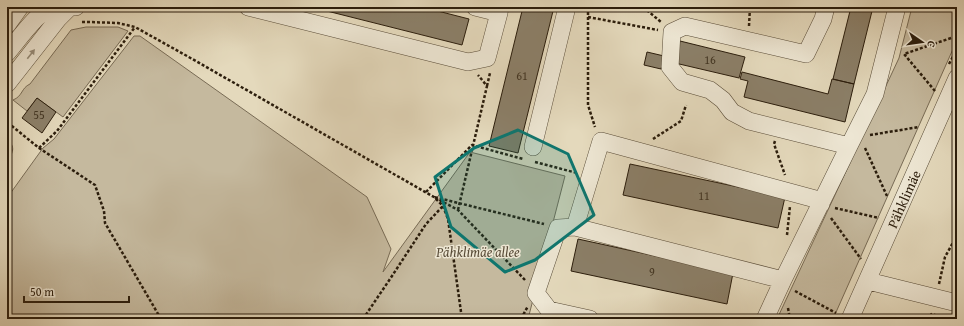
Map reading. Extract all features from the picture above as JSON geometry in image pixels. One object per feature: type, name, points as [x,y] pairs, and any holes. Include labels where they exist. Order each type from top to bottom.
[{"type":"street","points":[[7,14],[11,7]]},
{"type":"street","points":[[7,25],[20,7]]},
{"type":"street","points":[[7,38],[31,7]]},
{"type":"street","points":[[10,91],[58,19],[70,7]]},
{"type":"street","points":[[7,53],[34,20],[45,10],[51,8],[70,7],[79,15]]},
{"type":"street","points":[[248,7],[468,62],[488,58],[500,10],[475,7]]},
{"type":"street","points":[[529,156],[567,7]]},
{"type":"street","points":[[826,7],[823,19],[806,54],[685,26],[672,32],[670,67],[682,82],[710,90],[723,100],[732,112],[749,121],[777,129],[856,145]]},
{"type":"street","points":[[765,319],[821,204],[856,145],[875,94],[897,7]]},
{"type":"street","name":"Pähklimäe","points":[[844,317],[868,281],[957,78]]},
{"type":"street","points":[[575,227],[600,141],[819,200],[821,204]]},
{"type":"street","points":[[590,319],[549,310],[536,292],[558,228],[575,227],[783,280]]},
{"type":"street","points":[[868,281],[957,303]]},
{"type":"path","points":[[588,7],[588,105],[600,141]]},
{"type":"path","points":[[643,7],[672,32]]},
{"type":"path","points":[[79,15],[89,22],[118,23],[135,27],[458,210],[536,292],[521,319]]},
{"type":"path","points":[[588,17],[672,32]]},
{"type":"path","points":[[39,148],[57,130],[135,27]]},
{"type":"path","points":[[936,93],[904,54],[957,36]]},
{"type":"path","points":[[458,210],[487,86],[468,62]]},
{"type":"path","points":[[10,91],[7,122],[39,148],[95,185],[104,211],[105,223],[161,319]]},
{"type":"path","points":[[636,150],[681,121],[686,105]]},
{"type":"path","points":[[867,136],[923,126]]},
{"type":"path","points":[[777,129],[774,144],[791,193],[786,240]]},
{"type":"path","points":[[472,145],[529,156],[590,176]]},
{"type":"path","points":[[426,192],[472,145]]},
{"type":"path","points":[[856,145],[889,200]]},
{"type":"path","points":[[434,197],[558,228]]},
{"type":"path","points":[[434,197],[443,206],[448,219],[462,319]]},
{"type":"path","points":[[821,204],[881,219]]},
{"type":"path","points":[[821,204],[862,260]]},
{"type":"path","points":[[363,319],[426,224],[443,206]]},
{"type":"path","points":[[932,314],[945,257],[957,232]]},
{"type":"path","points":[[783,280],[793,291],[844,317]]},
{"type":"path","points":[[787,303],[790,319]]},
{"type":"highlighted area","points":[[518,130],[568,154],[594,215],[535,260],[505,272],[451,227],[435,177],[474,148]]},
{"type":"green space","points":[[912,7],[957,7],[957,40],[833,319],[777,319],[899,58]]},
{"type":"green space","points":[[86,27],[118,27],[128,31],[63,117],[37,98],[27,111],[13,100],[30,84],[71,30]]},
{"type":"green space","name":"Pähklimäe allee","points":[[134,36],[140,36],[367,197],[391,249],[383,272],[470,152],[565,176],[528,319],[7,319],[7,198],[43,148],[54,139]]},
{"type":"green space","points":[[7,139],[12,145],[13,150],[7,161]]},
{"type":"building","points":[[311,7],[422,7],[469,19],[462,45]]},
{"type":"building","points":[[523,7],[554,7],[518,153],[489,146]]},
{"type":"building","points":[[851,7],[873,7],[854,84],[833,79]]},
{"type":"building","points":[[680,41],[745,57],[739,78],[675,63]]},
{"type":"building","points":[[647,52],[664,56],[661,69],[644,65]]},
{"type":"building","points":[[742,72],[828,94],[832,79],[854,84],[845,122],[744,97],[748,81],[740,79]]},
{"type":"building","points":[[37,98],[56,112],[42,133],[22,118]]},
{"type":"building","points":[[630,164],[785,197],[778,228],[623,195]]},
{"type":"building","points":[[578,239],[733,273],[727,304],[571,271]]},
{"type":"building","points":[[934,314],[953,319],[933,319]]},
{"type":"building","points":[[535,316],[550,319],[534,319]]}]
